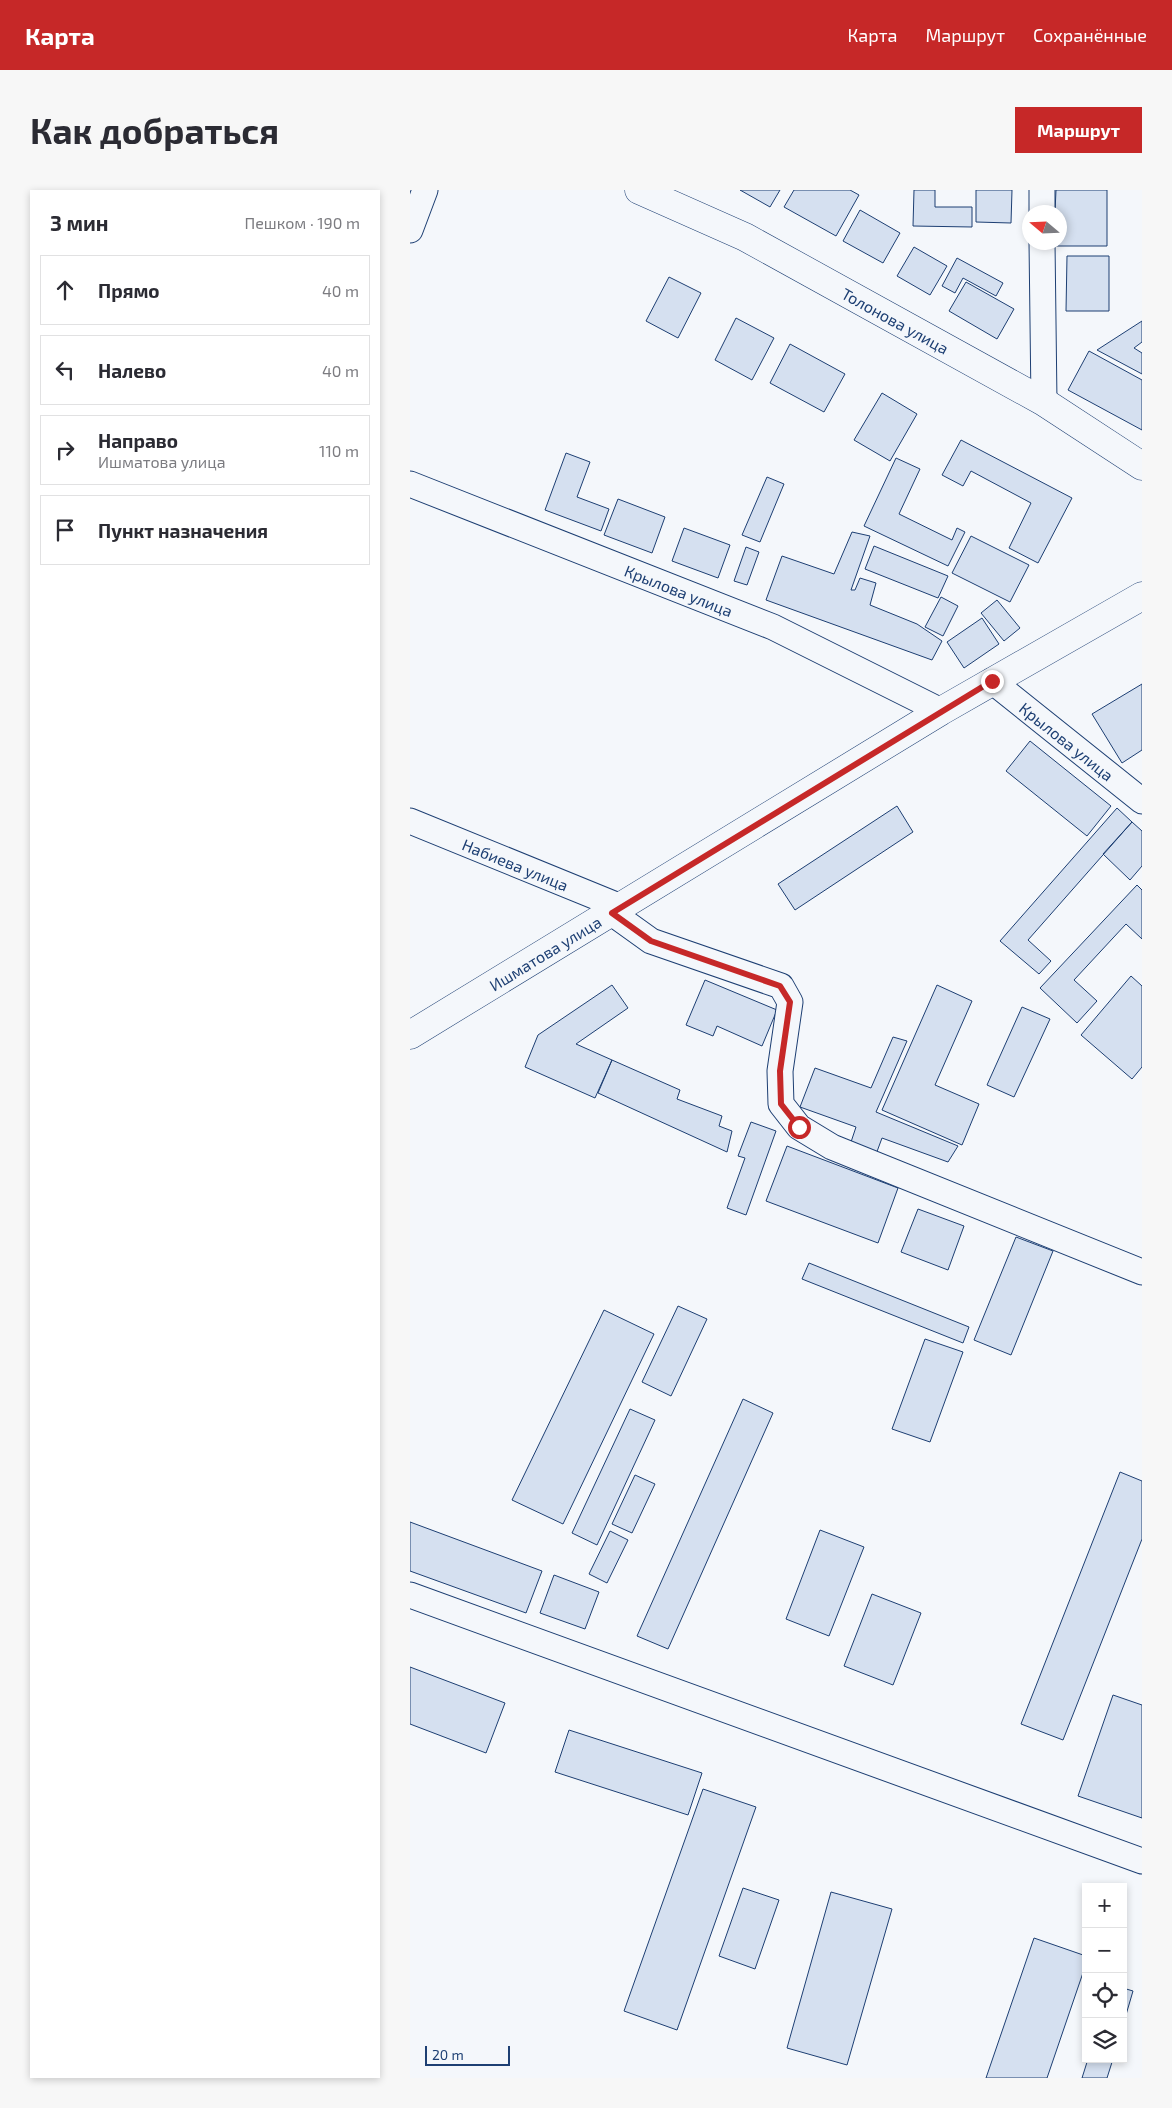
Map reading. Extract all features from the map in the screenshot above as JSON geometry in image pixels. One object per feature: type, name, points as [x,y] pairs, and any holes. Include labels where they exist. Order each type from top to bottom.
[{"type":"main road","name":"Толонова улица","points":[[639,190],[745,237],[1044,402],[1142,466]]},
{"type":"main road","name":"Ишматова улица","points":[[410,1034],[617,910],[941,711],[1142,596]]},
{"type":"street","points":[[410,230],[425,190]]},
{"type":"street","points":[[1042,190],[1042,205]]},
{"type":"street","points":[[1042,250],[1044,402]]},
{"type":"street","name":"Крылова улица","points":[[410,484],[773,627],[941,711]]},
{"type":"street","name":"Крылова улица","points":[[992,681],[1142,801]]},
{"type":"street","name":"Набиева улица","points":[[410,821],[617,910],[651,941],[780,986],[790,1002],[780,1071],[781,1104],[799,1127],[832,1147],[1142,1272]]},
{"type":"street","points":[[410,1595],[1142,1861]]},
{"type":"building","points":[[740,190],[780,190],[770,207]]},
{"type":"building","points":[[794,190],[850,190],[859,195],[836,236],[784,207]]},
{"type":"building","points":[[914,190],[935,190],[935,207],[972,207],[972,227],[913,226]]},
{"type":"building","points":[[976,190],[1012,190],[1011,223],[976,222]]},
{"type":"building","points":[[1056,190],[1107,190],[1107,246],[1067,246],[1067,205],[1055,205]]},
{"type":"building","points":[[860,210],[900,233],[883,263],[843,241]]},
{"type":"building","points":[[914,247],[947,266],[930,295],[897,276]]},
{"type":"building","points":[[1067,256],[1109,256],[1109,311],[1066,311]]},
{"type":"building","points":[[957,258],[1003,283],[996,296],[963,278],[955,293],[942,286]]},
{"type":"building","points":[[669,277],[701,293],[678,338],[646,321]]},
{"type":"building","points":[[966,282],[1014,309],[997,339],[949,311]]},
{"type":"building","points":[[736,318],[774,338],[752,380],[715,360]]},
{"type":"building","points":[[1142,321],[1142,342],[1134,348],[1142,353],[1142,374],[1097,350]]},
{"type":"building","points":[[790,344],[845,374],[824,412],[770,383]]},
{"type":"building","points":[[1089,351],[1142,380],[1142,430],[1068,390]]},
{"type":"building","points":[[882,393],[917,414],[890,461],[854,440]]},
{"type":"building","points":[[961,440],[1072,498],[1038,563],[1009,548],[1031,503],[971,471],[963,486],[942,475]]},
{"type":"building","points":[[566,453],[590,462],[577,497],[609,509],[601,531],[545,510]]},
{"type":"building","points":[[896,458],[920,469],[899,514],[952,540],[957,528],[965,532],[948,566],[864,526]]},
{"type":"building","points":[[767,477],[784,484],[760,542],[742,535]]},
{"type":"building","points":[[618,499],[665,517],[652,553],[604,535]]},
{"type":"building","points":[[684,528],[730,545],[718,578],[672,561]]},
{"type":"building","points":[[852,532],[870,536],[851,590],[855,590],[860,578],[876,583],[870,605],[917,624],[942,641],[932,660],[766,600],[782,556],[834,574]]},
{"type":"building","points":[[971,536],[1029,565],[1010,602],[952,573]]},
{"type":"building","points":[[874,546],[948,576],[938,598],[865,569]]},
{"type":"building","points":[[746,547],[759,552],[747,585],[734,581]]},
{"type":"building","points":[[941,597],[958,606],[943,636],[925,627]]},
{"type":"building","points":[[997,600],[1020,628],[1004,641],[981,613]]},
{"type":"building","points":[[982,618],[999,644],[964,668],[947,642]]},
{"type":"building","points":[[1142,684],[1142,750],[1122,763],[1092,714]]},
{"type":"building","points":[[1030,741],[1111,806],[1087,836],[1006,771]]},
{"type":"building","points":[[897,806],[913,832],[795,910],[778,884]]},
{"type":"building","points":[[1117,808],[1132,822],[1028,940],[1051,961],[1039,974],[1000,941]]},
{"type":"building","points":[[1132,822],[1142,831],[1142,866],[1130,880],[1103,854]]},
{"type":"building","points":[[1137,885],[1142,890],[1142,939],[1126,924],[1074,980],[1097,1001],[1077,1023],[1040,988]]},
{"type":"building","points":[[1131,976],[1142,986],[1142,1067],[1132,1079],[1081,1035]]},
{"type":"building","points":[[705,980],[777,1010],[762,1046],[717,1026],[713,1036],[686,1025]]},
{"type":"building","points":[[612,985],[628,1008],[576,1044],[612,1060],[595,1098],[525,1067],[538,1035]]},
{"type":"building","points":[[937,985],[972,1001],[935,1085],[979,1104],[962,1145],[882,1110]]},
{"type":"building","points":[[1022,1007],[1050,1019],[1014,1097],[987,1085]]},
{"type":"building","points":[[893,1037],[907,1041],[876,1112],[958,1146],[948,1162],[882,1138],[875,1157],[849,1148],[856,1127],[800,1107],[815,1068],[871,1088]]},
{"type":"building","points":[[612,1060],[680,1090],[677,1099],[722,1116],[719,1126],[732,1131],[727,1152],[598,1093]]},
{"type":"building","points":[[751,1122],[776,1131],[746,1215],[727,1208],[745,1158],[738,1156]]},
{"type":"building","points":[[787,1146],[898,1188],[878,1243],[766,1201]]},
{"type":"building","points":[[918,1209],[964,1226],[948,1270],[901,1252]]},
{"type":"building","points":[[1016,1237],[1053,1251],[1011,1355],[974,1340]]},
{"type":"building","points":[[809,1263],[969,1327],[963,1343],[802,1279]]},
{"type":"building","points":[[678,1306],[707,1319],[671,1396],[642,1382]]},
{"type":"building","points":[[604,1310],[654,1334],[563,1524],[512,1500]]},
{"type":"building","points":[[925,1339],[963,1352],[930,1442],[892,1429]]},
{"type":"building","points":[[743,1399],[773,1413],[668,1649],[637,1636]]},
{"type":"building","points":[[630,1409],[655,1420],[597,1545],[572,1533]]},
{"type":"building","points":[[1120,1472],[1142,1481],[1142,1539],[1063,1740],[1021,1724]]},
{"type":"building","points":[[635,1475],[655,1484],[632,1533],[612,1524]]},
{"type":"building","points":[[410,1522],[542,1571],[526,1613],[410,1571]]},
{"type":"building","points":[[820,1530],[864,1547],[829,1636],[786,1619]]},
{"type":"building","points":[[610,1531],[628,1540],[607,1583],[589,1574]]},
{"type":"building","points":[[554,1575],[599,1592],[585,1629],[540,1613]]},
{"type":"building","points":[[872,1594],[921,1613],[893,1685],[844,1666]]},
{"type":"building","points":[[410,1667],[505,1703],[486,1753],[410,1724]]},
{"type":"building","points":[[1113,1695],[1142,1705],[1142,1818],[1078,1796]]},
{"type":"building","points":[[569,1730],[702,1773],[688,1815],[555,1772]]},
{"type":"building","points":[[703,1789],[756,1807],[677,2030],[624,2011]]},
{"type":"building","points":[[743,1888],[779,1900],[755,1969],[719,1956]]},
{"type":"building","points":[[831,1892],[892,1909],[847,2065],[787,2048]]},
{"type":"building","points":[[1034,1938],[1082,1955],[1082,1976],[1047,2078],[986,2078]]},
{"type":"building","points":[[1127,1989],[1133,1991],[1127,2011]]},
{"type":"building","points":[[1087,2063],[1112,2063],[1107,2078],[1082,2078]]},
{"type":"route","points":[[799,1127],[781,1104],[780,1071],[790,1002],[780,986],[651,941],[612,913],[992,681]]}]
